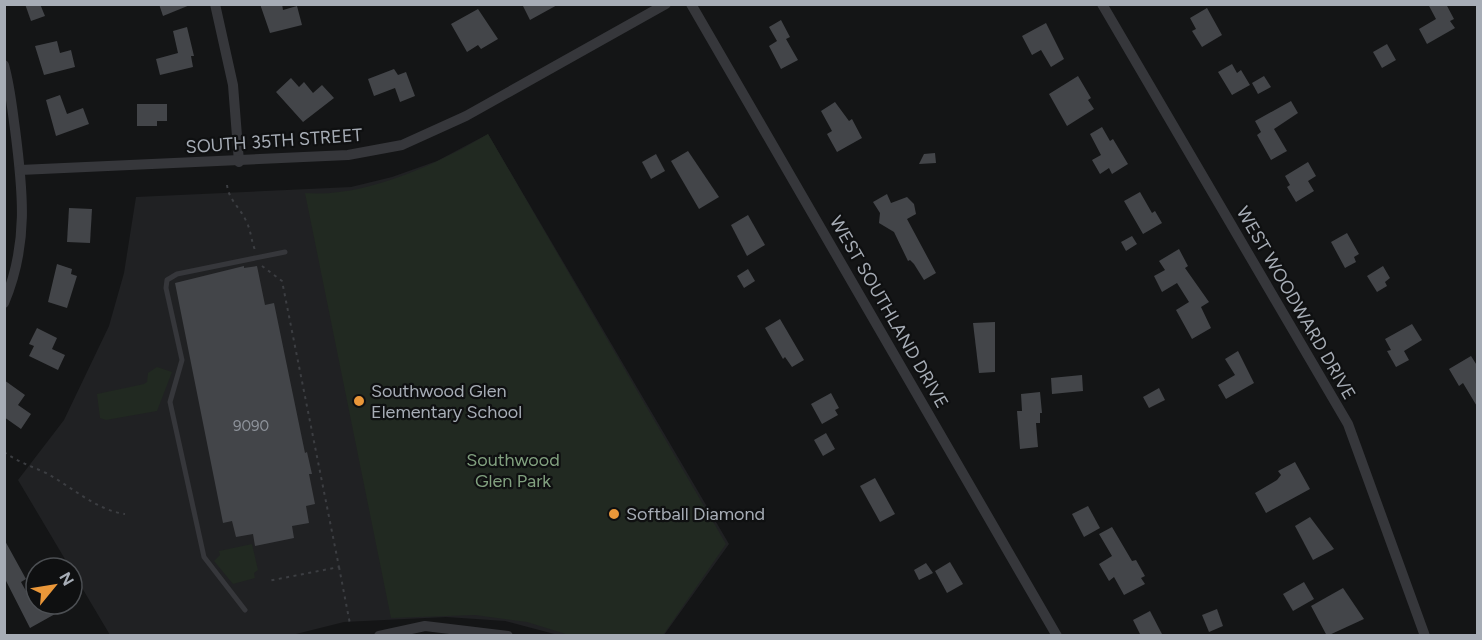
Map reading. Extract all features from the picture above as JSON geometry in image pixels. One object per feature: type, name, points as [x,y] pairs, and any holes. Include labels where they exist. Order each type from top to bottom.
[{"type":"street","points":[[215,4],[233,85],[239,162]]},
{"type":"street","name":"SOUTH 35TH STREET","points":[[20,170],[239,162],[348,155],[402,145],[466,116],[666,4]]},
{"type":"street","name":"WEST SOUTHLAND DRIVE","points":[[691,4],[1057,636]]},
{"type":"street","name":"WEST WOODWARD DRIVE","points":[[1102,4],[1348,424],[1425,636]]},
{"type":"street","points":[[4,65],[20,170],[24,219],[16,275],[4,303]]},
{"type":"street","points":[[378,636],[425,626],[508,636]]},
{"type":"lane","points":[[245,610],[204,557],[170,402],[182,360],[166,288],[167,280],[177,274],[285,252]]},
{"type":"path","points":[[227,185],[230,199],[245,219],[248,235]]},
{"type":"path","points":[[256,263],[282,281],[350,624]]},
{"type":"path","points":[[4,452],[17,462],[45,473],[111,512],[125,514]]},
{"type":"path","points":[[268,581],[339,567]]},
{"type":"shaded area","name":"Southwood Glen Elementary School","points":[[488,134],[729,544],[664,635],[558,635],[505,621],[446,617],[344,622],[292,635],[110,635],[84,591],[84,556],[63,556],[18,480],[64,420],[109,326],[124,273],[136,197],[351,187],[392,177],[437,161]]},
{"type":"green space","name":"Southwood Glen Park","points":[[488,134],[726,544],[663,635],[569,635],[527,622],[475,615],[391,618],[305,193],[352,190],[400,177],[447,157]]},
{"type":"green space","points":[[157,367],[172,372],[157,411],[106,420],[100,418],[97,394],[144,384],[147,382],[148,373]]},
{"type":"green space","points":[[252,544],[258,570],[254,573],[255,578],[233,584],[214,561],[220,555],[219,551]]},
{"type":"building","points":[[25,4],[40,4],[45,16],[31,21]]},
{"type":"building","points":[[159,4],[190,4],[190,5],[163,16]]},
{"type":"building","points":[[260,4],[282,4],[283,10],[297,6],[302,25],[270,33]]},
{"type":"building","points":[[522,4],[559,4],[530,20]]},
{"type":"building","points":[[1428,4],[1446,4],[1454,19],[1450,21],[1455,28],[1427,44],[1419,29],[1436,19]]},
{"type":"building","points":[[1207,8],[1222,35],[1202,47],[1192,31],[1196,29],[1190,18]]},
{"type":"building","points":[[478,9],[498,39],[481,49],[478,45],[467,52],[451,24]]},
{"type":"building","points":[[781,20],[790,37],[786,39],[798,60],[781,69],[769,46],[777,41],[769,27]]},
{"type":"building","points":[[1046,23],[1064,59],[1051,67],[1041,50],[1032,55],[1022,36]]},
{"type":"building","points":[[187,27],[194,56],[191,56],[193,67],[160,75],[156,59],[178,53],[173,31]]},
{"type":"building","points":[[57,41],[60,53],[71,50],[75,67],[44,75],[35,46]]},
{"type":"building","points":[[1387,44],[1396,60],[1382,68],[1373,52]]},
{"type":"building","points":[[1232,64],[1237,73],[1241,70],[1250,85],[1232,95],[1218,72]]},
{"type":"building","points":[[394,69],[398,75],[406,72],[415,96],[400,102],[395,88],[374,96],[368,79]]},
{"type":"building","points":[[1078,76],[1091,98],[1088,100],[1094,109],[1067,126],[1049,94]]},
{"type":"building","points":[[1264,76],[1271,87],[1258,94],[1252,83]]},
{"type":"building","points":[[291,78],[299,87],[304,82],[313,93],[322,85],[334,98],[303,122],[276,92]]},
{"type":"building","points":[[60,95],[67,114],[83,108],[89,124],[56,136],[46,100]]},
{"type":"building","points":[[1291,101],[1298,113],[1274,129],[1287,151],[1271,160],[1257,135],[1261,132],[1255,121]]},
{"type":"building","points":[[835,102],[849,121],[852,119],[862,138],[837,152],[827,134],[832,131],[821,111]]},
{"type":"building","points":[[137,104],[167,104],[167,121],[157,121],[157,126],[137,126]]},
{"type":"building","points":[[1102,127],[1110,141],[1113,139],[1128,164],[1112,174],[1109,168],[1100,174],[1092,160],[1101,155],[1090,134]]},
{"type":"building","points":[[688,151],[719,197],[699,209],[671,161]]},
{"type":"building","points":[[935,153],[936,163],[919,164],[924,154]]},
{"type":"building","points":[[656,154],[665,171],[651,179],[642,162]]},
{"type":"building","points":[[1308,162],[1316,176],[1308,181],[1314,191],[1296,202],[1287,187],[1290,185],[1285,176]]},
{"type":"building","points":[[1140,192],[1152,213],[1155,211],[1162,223],[1143,234],[1124,201]]},
{"type":"building","points":[[887,194],[891,203],[907,197],[914,204],[916,214],[907,219],[936,273],[924,280],[914,264],[908,261],[894,232],[879,223],[880,213],[873,202]]},
{"type":"building","points":[[69,208],[92,209],[90,243],[67,242]]},
{"type":"building","points":[[748,215],[765,245],[747,256],[731,225]]},
{"type":"building","points":[[1347,233],[1359,254],[1354,257],[1356,262],[1345,268],[1331,242]]},
{"type":"building","points":[[1132,236],[1137,244],[1126,251],[1121,242]]},
{"type":"building","points":[[1179,249],[1188,266],[1185,268],[1209,302],[1201,307],[1211,328],[1192,339],[1176,310],[1189,302],[1177,283],[1162,292],[1154,276],[1165,270],[1159,261]]},
{"type":"building","points":[[57,264],[72,269],[71,274],[77,276],[67,308],[48,302]]},
{"type":"building","points":[[244,266],[244,268],[257,266],[265,305],[274,303],[305,453],[307,452],[312,474],[309,474],[315,504],[306,506],[309,523],[292,526],[294,538],[255,546],[253,534],[236,537],[232,521],[223,523],[175,283]]},
{"type":"building","points":[[1383,266],[1390,278],[1385,282],[1387,286],[1377,292],[1367,276]]},
{"type":"building","points":[[748,269],[755,281],[744,288],[737,276]]},
{"type":"building","points":[[780,319],[804,360],[792,367],[785,357],[783,359],[765,328]]},
{"type":"building","points":[[995,322],[995,372],[979,373],[973,323]]},
{"type":"building","points":[[1412,324],[1422,340],[1404,351],[1409,360],[1396,367],[1387,351],[1391,350],[1385,339]]},
{"type":"building","points":[[37,328],[57,338],[52,349],[65,355],[58,370],[29,356],[34,346],[29,344]]},
{"type":"building","points":[[1238,351],[1254,383],[1226,399],[1218,385],[1235,375],[1225,359]]},
{"type":"building","points":[[1471,356],[1478,367],[1478,408],[1463,383],[1459,386],[1449,369]]},
{"type":"building","points":[[1082,375],[1083,391],[1052,394],[1051,378]]},
{"type":"building","points":[[4,380],[25,395],[18,405],[31,414],[21,429],[4,417]]},
{"type":"building","points":[[1159,388],[1165,400],[1149,408],[1143,397]]},
{"type":"building","points":[[1040,392],[1042,413],[1040,413],[1040,423],[1036,423],[1038,447],[1020,449],[1017,411],[1022,411],[1021,394]]},
{"type":"building","points":[[831,393],[839,408],[835,410],[838,415],[822,424],[811,404]]},
{"type":"building","points":[[826,433],[835,449],[823,456],[814,440]]},
{"type":"building","points":[[1295,462],[1310,489],[1266,513],[1255,493],[1277,480],[1281,475],[1278,471]]},
{"type":"building","points":[[875,478],[895,514],[880,522],[860,486]]},
{"type":"building","points":[[1088,506],[1100,528],[1084,537],[1072,514]]},
{"type":"building","points":[[1310,517],[1334,549],[1313,560],[1295,526]]},
{"type":"building","points":[[1112,527],[1132,561],[1136,560],[1145,576],[1141,578],[1145,584],[1124,595],[1114,577],[1109,581],[1099,564],[1112,556],[1099,534]]},
{"type":"building","points":[[4,539],[24,575],[24,580],[21,582],[24,587],[24,616],[52,616],[30,628],[4,577]]},
{"type":"building","points":[[950,562],[963,584],[947,593],[935,571]]},
{"type":"building","points":[[926,563],[933,573],[919,580],[914,570]]},
{"type":"building","points":[[1304,582],[1314,599],[1293,611],[1283,594]]},
{"type":"building","points":[[1343,588],[1364,619],[1327,636],[1311,606]]},
{"type":"building","points":[[1217,609],[1223,626],[1209,632],[1202,615]]},
{"type":"building","points":[[1150,611],[1163,636],[1141,636],[1133,620]]},
{"type":"place","name":"Southwood Glen Elementary School","points":[[359,401]]},
{"type":"place","name":"Softball Diamond","points":[[614,514]]}]
